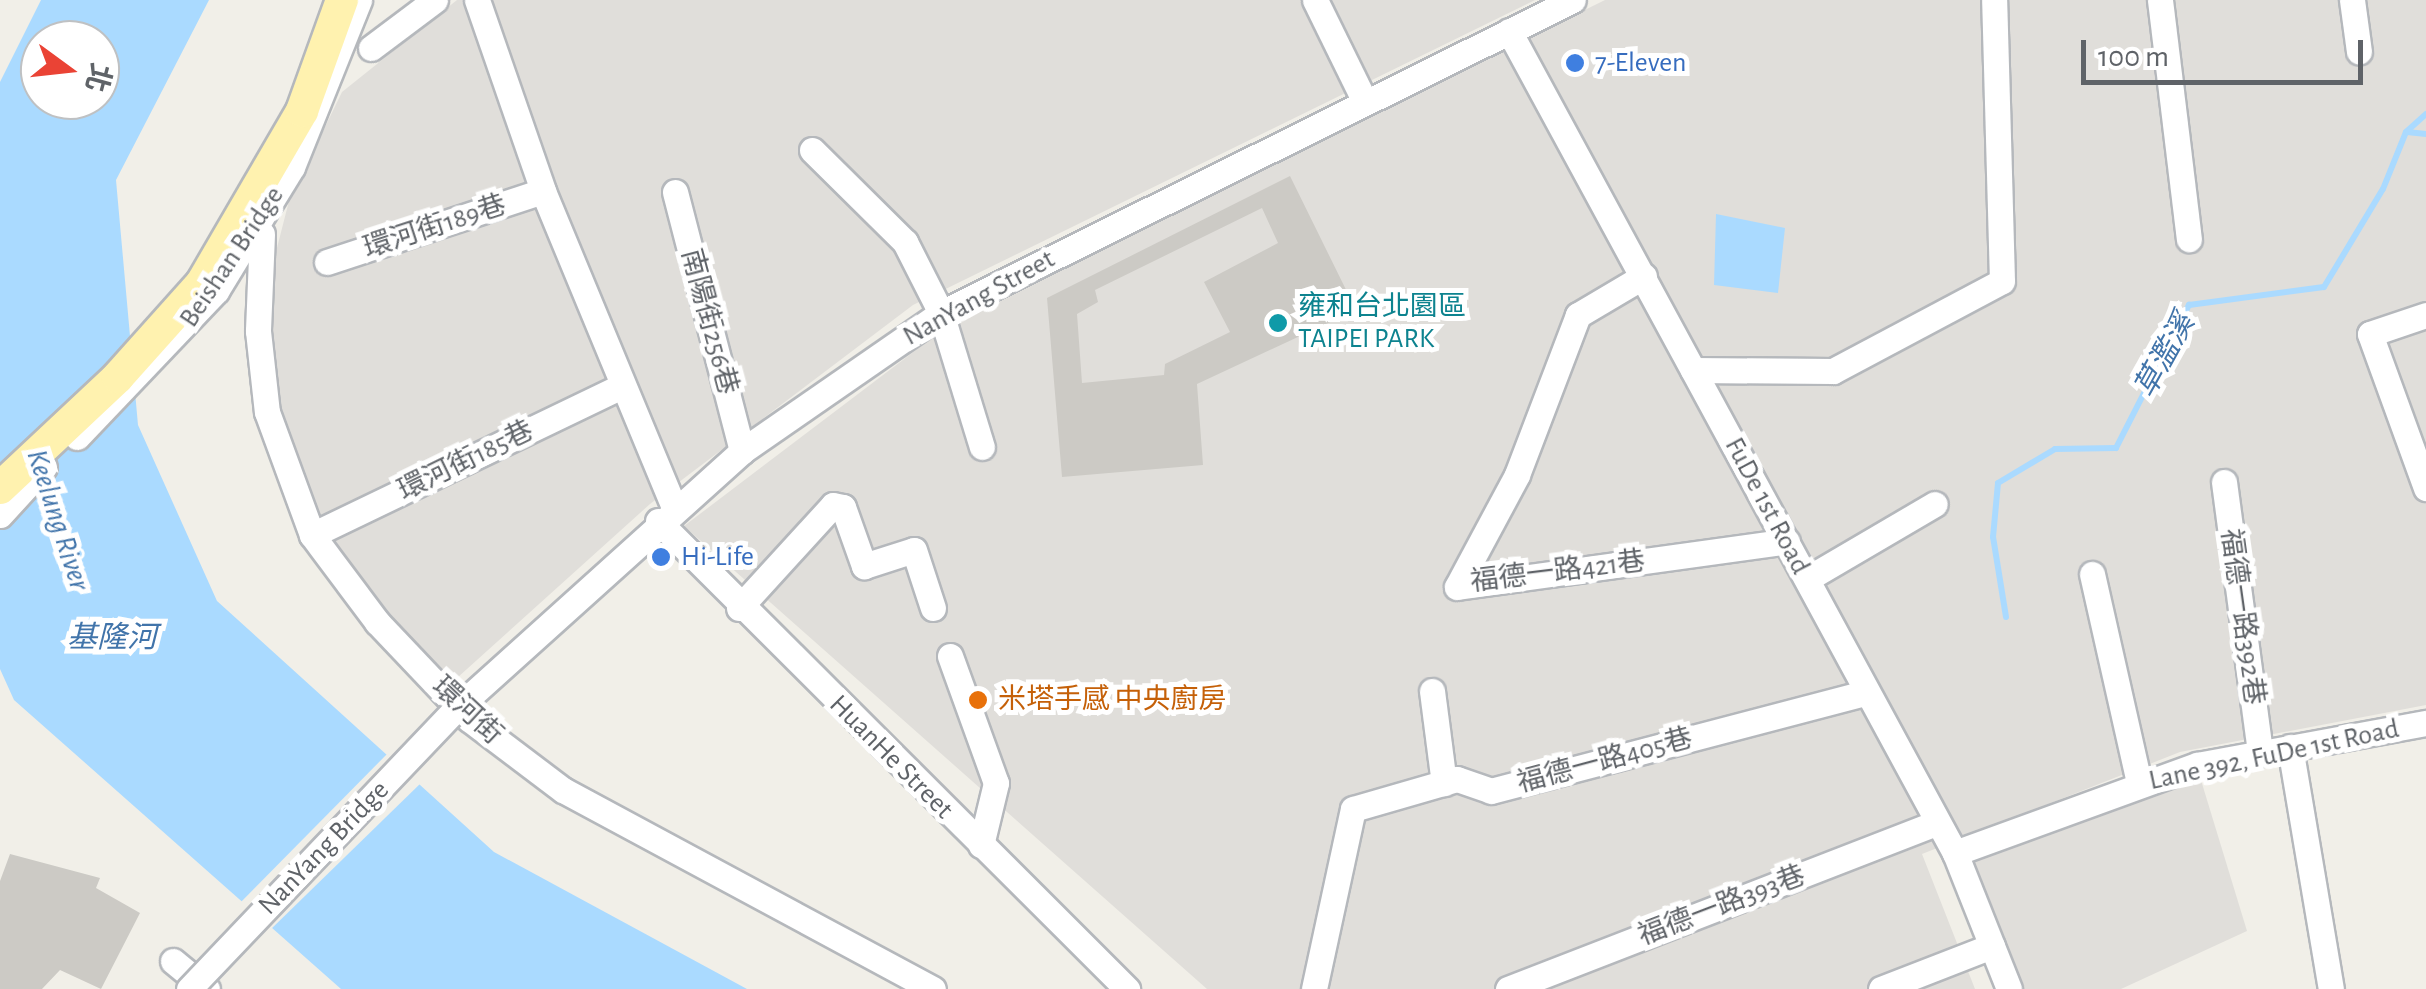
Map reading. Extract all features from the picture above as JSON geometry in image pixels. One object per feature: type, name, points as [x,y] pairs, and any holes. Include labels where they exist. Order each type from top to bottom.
[{"type":"main road","name":"Beishan Bridge","points":[[0,488],[118,377],[202,283],[302,111],[342,0]]},
{"type":"street","name":"Beishan Bridge","points":[[0,515],[133,386],[216,291],[292,167],[359,0]]},
{"type":"street","points":[[371,48],[436,0]]},
{"type":"street","points":[[477,0],[543,192],[666,514]]},
{"type":"street","points":[[1315,0],[1363,98]]},
{"type":"street","name":"NanYang Street","points":[[458,707],[666,514],[742,452],[941,314],[1363,98],[1573,0]]},
{"type":"street","points":[[1694,370],[1833,371],[2002,281],[1994,0]]},
{"type":"street","points":[[2160,0],[2188,239]]},
{"type":"street","points":[[2352,0],[2359,52]]},
{"type":"street","name":"FuDe 1st Road","points":[[1509,31],[1788,541],[1864,694],[1955,852],[2009,989]]},
{"type":"street","points":[[812,150],[904,242],[941,314],[982,448]]},
{"type":"street","name":"環河街189巷","points":[[327,262],[543,192]]},
{"type":"street","name":"南陽街256巷","points":[[675,192],[742,452]]},
{"type":"street","name":"環河街","points":[[262,234],[258,331],[267,412],[312,535],[377,622],[458,707],[563,790],[933,989]]},
{"type":"street","name":"福德一路421巷","points":[[1644,276],[1578,315],[1517,475],[1457,587],[1788,541]]},
{"type":"street","points":[[2426,315],[2370,334],[2426,488]]},
{"type":"street","name":"環河街185巷","points":[[312,535],[620,387]]},
{"type":"street","name":"福德一路392巷","points":[[2224,482],[2260,752]]},
{"type":"street","points":[[1806,579],[1935,504]]},
{"type":"street","points":[[739,608],[832,505],[843,508],[864,566],[914,550],[933,608]]},
{"type":"street","name":"HuanHe Street","points":[[666,514],[739,608],[1127,989]]},
{"type":"street","points":[[2092,574],[2139,782]]},
{"type":"street","points":[[950,656],[996,783],[980,846]]},
{"type":"street","points":[[1432,691],[1444,783]]},
{"type":"street","name":"福德一路405巷","points":[[1314,989],[1346,816],[1458,779],[1490,791],[1864,694]]},
{"type":"street","name":"NanYang Bridge","points":[[189,989],[458,707]]},
{"type":"street","name":"Lane 392, FuDe 1st Road","points":[[1955,852],[2139,782],[2260,752],[2426,723]]},
{"type":"street","points":[[2290,746],[2331,989]]},
{"type":"street","name":"福德一路393巷","points":[[1508,989],[1550,981],[1936,823]]},
{"type":"street","points":[[1881,989],[1992,946]]},
{"type":"street","points":[[173,961],[206,989]]},
{"type":"shaded area","points":[[457,0],[1535,0],[913,305],[650,504],[447,687],[328,543],[276,408],[269,279],[289,201],[342,92]]},
{"type":"shaded area","points":[[1605,0],[2426,0],[2426,705],[2180,752],[1922,854],[1975,989],[1207,989],[684,526],[953,322]]},
{"type":"shaded area","points":[[2200,777],[2247,931],[2121,989],[2024,989],[1971,860]]},
{"type":"water","name":"基隆河","points":[[41,0],[209,0],[116,180],[138,425],[217,601],[494,852],[747,989],[341,989],[14,700],[0,669],[0,82],[20,42],[20,120],[120,120],[120,20],[31,20]]},
{"type":"water","points":[[1716,214],[1785,228],[1778,293],[1714,285]]},
{"type":"pier","points":[[390,751],[423,781],[268,932],[238,905]]},
{"type":"building","name":"雍和台北園區 TAIPEI PARK","points":[[1290,176],[1356,310],[1197,384],[1203,465],[1062,477],[1047,298]],"holes":[[[1262,208],[1278,243],[1204,282],[1230,332],[1165,364],[1164,375],[1082,383],[1077,314],[1098,302],[1095,290]]]},
{"type":"building","points":[[10,854],[100,878],[96,888],[140,913],[101,989],[60,970],[42,989],[0,989],[0,881]]},
{"type":"waterway","name":"草濫溪","points":[[2006,617],[1993,537],[1998,483],[2055,449],[2116,448],[2189,305],[2324,287],[2383,189],[2406,132],[2426,114]]},
{"type":"waterway","name":"草濫溪","points":[[2407,132],[2426,134]]},
{"type":"place","name":"7-Eleven","points":[[1575,63]]},
{"type":"place","name":"雍和台北園區 TAIPEI PARK","points":[[1278,323]]},
{"type":"place","name":"Hi-Life","points":[[661,557]]},
{"type":"place","name":"米塔手感 中央廚房","points":[[978,700]]},
{"type":"water label","name":"Keelung River","points":[[58,520]]}]
